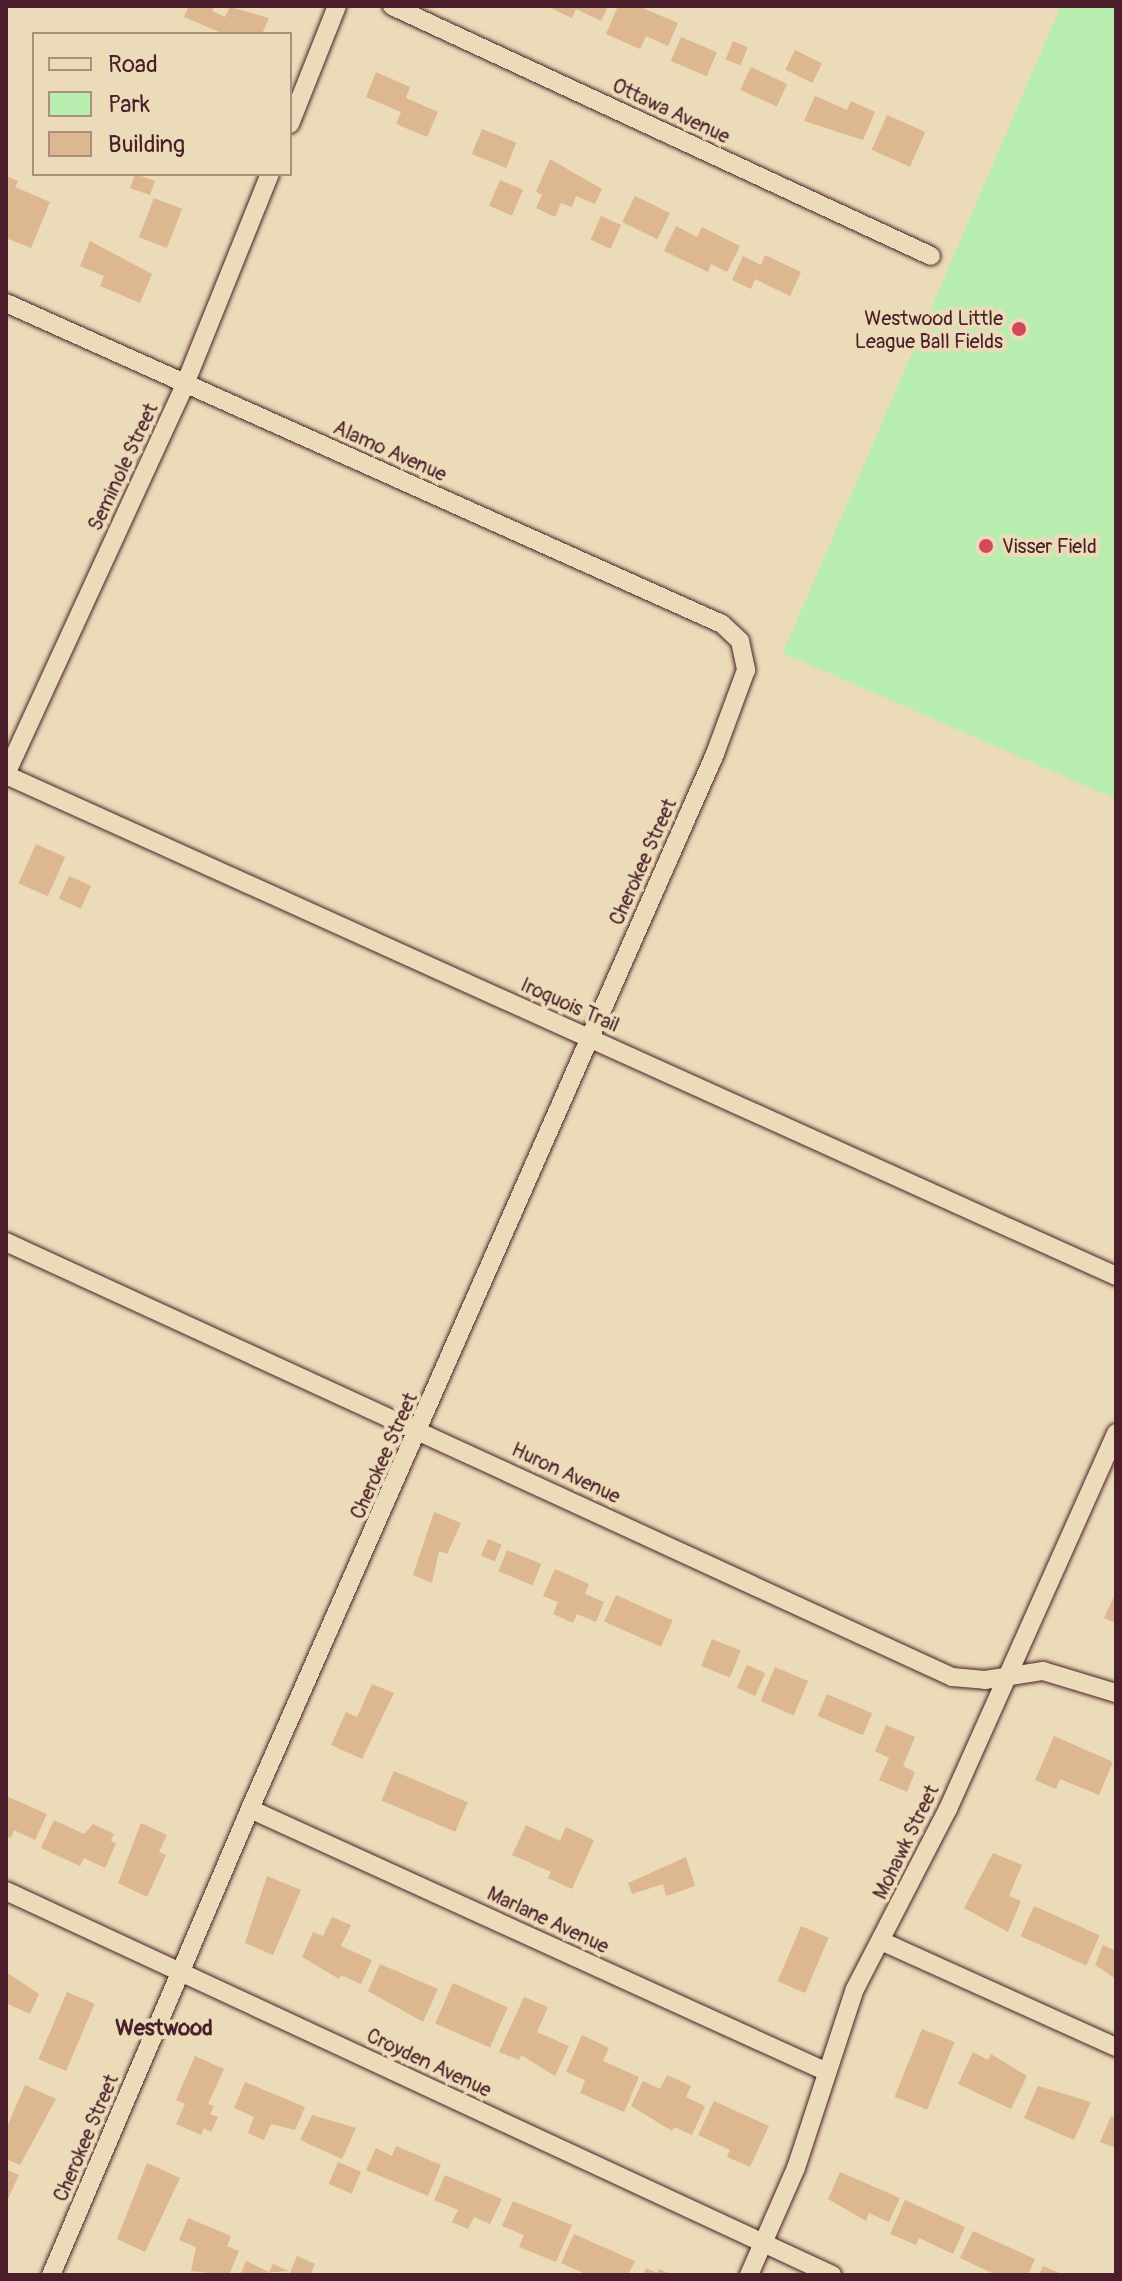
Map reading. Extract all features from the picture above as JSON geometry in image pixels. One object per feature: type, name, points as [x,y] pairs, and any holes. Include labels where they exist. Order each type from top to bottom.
[{"type":"street","points":[[292,119],[337,6]]},
{"type":"street","name":"Ottawa Avenue","points":[[392,6],[931,256]]},
{"type":"street","name":"Seminole Street","points":[[6,774],[185,384],[269,176]]},
{"type":"street","name":"Alamo Avenue","points":[[6,303],[687,606],[734,632],[743,652]]},
{"type":"street","name":"Cherokee Street","points":[[58,2273],[250,1809],[420,1430],[743,685],[743,652]]},
{"type":"street","name":"Iroquois Trail","points":[[6,774],[1116,1276]]},
{"type":"street","name":"Huron Avenue","points":[[6,1242],[952,1677],[1062,1673],[1116,1693]]},
{"type":"street","name":"Mohawk Street","points":[[749,2275],[796,2168],[855,1989],[948,1809],[1004,1676],[1116,1433]]},
{"type":"street","name":"Marlane Avenue","points":[[250,1809],[827,2072]]},
{"type":"street","name":"Croyden Avenue","points":[[6,1891],[832,2275]]},
{"type":"street","points":[[881,1941],[1116,2047]]},
{"type":"green space","name":"Westwood Little League Ball Fields","points":[[1061,6],[1116,6],[1116,799],[783,653]]},
{"type":"building","points":[[189,6],[214,6],[212,11],[225,17],[230,7],[269,18],[263,32],[219,32],[184,17]]},
{"type":"building","points":[[546,6],[608,6],[601,21],[576,9],[572,18]]},
{"type":"building","points":[[618,6],[638,6],[678,23],[668,46],[646,36],[640,49],[606,34]]},
{"type":"building","points":[[681,37],[717,52],[707,76],[671,61]]},
{"type":"building","points":[[733,41],[748,47],[740,66],[726,60]]},
{"type":"building","points":[[795,50],[822,63],[812,83],[785,70]]},
{"type":"building","points":[[751,67],[787,84],[777,107],[740,90]]},
{"type":"building","points":[[376,72],[410,87],[406,98],[438,112],[427,137],[396,124],[401,112],[366,97]]},
{"type":"building","points":[[815,96],[847,110],[851,101],[875,112],[863,140],[804,121]]},
{"type":"building","points":[[887,115],[925,132],[910,167],[872,150]]},
{"type":"building","points":[[482,129],[516,143],[506,168],[472,154]]},
{"type":"building","points":[[550,159],[602,189],[595,204],[576,196],[572,207],[561,203],[555,217],[536,208],[542,195],[536,192]]},
{"type":"building","points":[[6,176],[18,181],[15,187],[50,202],[31,248],[6,238]]},
{"type":"building","points":[[134,176],[155,181],[150,195],[130,188]]},
{"type":"building","points":[[500,180],[523,190],[512,216],[489,206]]},
{"type":"building","points":[[635,196],[670,213],[657,239],[622,222]]},
{"type":"building","points":[[154,198],[182,209],[167,248],[139,237]]},
{"type":"building","points":[[601,216],[621,225],[611,249],[590,240]]},
{"type":"building","points":[[676,226],[697,237],[702,227],[740,246],[727,272],[711,264],[708,272],[664,251]]},
{"type":"building","points":[[90,241],[152,274],[140,303],[100,286],[104,276],[80,266]]},
{"type":"building","points":[[765,255],[801,272],[790,296],[755,279],[751,289],[732,280],[743,256],[761,265]]},
{"type":"building","points":[[36,844],[65,857],[48,896],[19,883]]},
{"type":"building","points":[[69,876],[91,886],[81,909],[59,899]]},
{"type":"building","points":[[434,1512],[461,1523],[447,1554],[439,1551],[432,1583],[413,1575]]},
{"type":"building","points":[[488,1539],[502,1545],[495,1561],[481,1556]]},
{"type":"building","points":[[507,1550],[541,1564],[533,1585],[498,1571]]},
{"type":"building","points":[[555,1569],[589,1584],[585,1594],[604,1602],[596,1622],[577,1614],[573,1623],[553,1614],[558,1602],[543,1596]]},
{"type":"building","points":[[1116,1592],[1116,1623],[1104,1618]]},
{"type":"building","points":[[616,1595],[673,1620],[661,1647],[604,1621]]},
{"type":"building","points":[[712,1639],[741,1651],[730,1678],[701,1666]]},
{"type":"building","points":[[747,1665],[765,1673],[755,1696],[737,1688]]},
{"type":"building","points":[[775,1667],[808,1681],[794,1715],[761,1701]]},
{"type":"building","points":[[372,1684],[394,1693],[362,1759],[331,1745],[346,1712],[357,1717]]},
{"type":"building","points":[[827,1694],[872,1713],[863,1735],[818,1716]]},
{"type":"building","points":[[886,1725],[915,1737],[903,1766],[915,1772],[907,1792],[879,1780],[889,1758],[875,1751]]},
{"type":"building","points":[[1054,1736],[1113,1762],[1099,1795],[1060,1779],[1056,1789],[1035,1780]]},
{"type":"building","points":[[394,1771],[468,1802],[455,1832],[381,1800]]},
{"type":"building","points":[[6,1796],[47,1814],[35,1840],[14,1830],[11,1838],[6,1836]]},
{"type":"building","points":[[54,1820],[84,1834],[93,1824],[114,1834],[111,1841],[116,1844],[105,1868],[84,1858],[80,1866],[41,1848]]},
{"type":"building","points":[[141,1823],[167,1835],[159,1852],[166,1855],[147,1897],[118,1883]]},
{"type":"building","points":[[526,1825],[560,1841],[566,1827],[594,1840],[572,1889],[548,1878],[551,1872],[512,1855]]},
{"type":"building","points":[[993,1853],[1022,1865],[1009,1896],[1021,1901],[1008,1932],[964,1908]]},
{"type":"building","points":[[686,1857],[695,1886],[666,1896],[663,1884],[632,1894],[628,1883]]},
{"type":"building","points":[[267,1876],[301,1890],[273,1955],[245,1943]]},
{"type":"building","points":[[1034,1906],[1100,1935],[1086,1965],[1021,1936]]},
{"type":"building","points":[[332,1917],[351,1925],[341,1946],[372,1960],[361,1984],[341,1975],[339,1979],[302,1957],[313,1932],[323,1936]]},
{"type":"building","points":[[801,1926],[829,1938],[805,1993],[778,1981]]},
{"type":"building","points":[[1103,1945],[1116,1951],[1116,1979],[1095,1965]]},
{"type":"building","points":[[380,1964],[438,1989],[423,2022],[368,1991]]},
{"type":"building","points":[[6,1972],[39,1994],[30,2014],[6,2003]]},
{"type":"building","points":[[453,1983],[508,2007],[490,2048],[435,2023]]},
{"type":"building","points":[[67,1992],[95,2004],[66,2071],[38,2059]]},
{"type":"building","points":[[524,1997],[548,2007],[537,2032],[569,2046],[555,2076],[521,2055],[519,2060],[499,2052]]},
{"type":"building","points":[[922,2029],[954,2042],[927,2110],[895,2097]]},
{"type":"building","points":[[582,2035],[609,2048],[603,2061],[639,2077],[624,2112],[580,2093],[585,2080],[566,2072]]},
{"type":"building","points":[[973,2052],[988,2060],[991,2054],[1027,2076],[1011,2109],[958,2084]]},
{"type":"building","points":[[195,2056],[224,2069],[208,2104],[214,2106],[210,2114],[218,2117],[211,2132],[204,2128],[201,2135],[176,2124],[185,2104],[176,2100]]},
{"type":"building","points":[[667,2075],[691,2086],[686,2097],[705,2106],[692,2135],[674,2127],[672,2131],[631,2106],[643,2081],[660,2089]]},
{"type":"building","points":[[245,2082],[305,2107],[295,2130],[271,2124],[264,2140],[248,2133],[254,2117],[234,2108]]},
{"type":"building","points":[[25,2085],[56,2099],[20,2165],[6,2159],[6,2129]]},
{"type":"building","points":[[1038,2086],[1091,2102],[1074,2140],[1024,2118]]},
{"type":"building","points":[[714,2101],[769,2126],[750,2167],[727,2157],[730,2150],[698,2135]]},
{"type":"building","points":[[312,2115],[356,2128],[342,2159],[300,2140]]},
{"type":"building","points":[[1111,2116],[1116,2118],[1116,2148],[1100,2142]]},
{"type":"building","points":[[396,2146],[441,2165],[428,2196],[366,2170],[376,2148],[392,2156]]},
{"type":"building","points":[[338,2162],[361,2172],[352,2194],[329,2184]]},
{"type":"building","points":[[147,2163],[180,2178],[145,2252],[117,2239]]},
{"type":"building","points":[[6,2169],[19,2175],[6,2203]]},
{"type":"building","points":[[840,2172],[900,2198],[889,2222],[869,2213],[866,2221],[828,2199]]},
{"type":"building","points":[[445,2175],[502,2199],[490,2224],[474,2217],[468,2229],[452,2222],[458,2210],[434,2200]]},
{"type":"building","points":[[905,2200],[965,2227],[953,2254],[919,2238],[916,2245],[890,2234]]},
{"type":"building","points":[[513,2201],[572,2225],[556,2262],[519,2247],[524,2235],[502,2226]]},
{"type":"building","points":[[188,2218],[231,2236],[227,2246],[239,2251],[229,2275],[191,2271],[196,2247],[179,2240]]},
{"type":"building","points":[[973,2231],[1035,2259],[1028,2275],[996,2275],[960,2258]]},
{"type":"building","points":[[574,2234],[635,2261],[628,2275],[588,2275],[561,2263]]},
{"type":"building","points":[[297,2256],[315,2264],[310,2275],[289,2275]]},
{"type":"building","points":[[246,2261],[269,2272],[273,2264],[289,2271],[240,2275]]},
{"type":"building","points":[[1043,2266],[1064,2275],[1039,2275]]},
{"type":"building","points":[[646,2268],[657,2273],[659,2269],[673,2275],[643,2275]]},
{"type":"place","name":"Westwood Little League Ball Fields","points":[[1019,329]]},
{"type":"place","name":"Visser Field","points":[[986,546]]},
{"type":"district","name":"Westwood","points":[[164,2029]]}]
